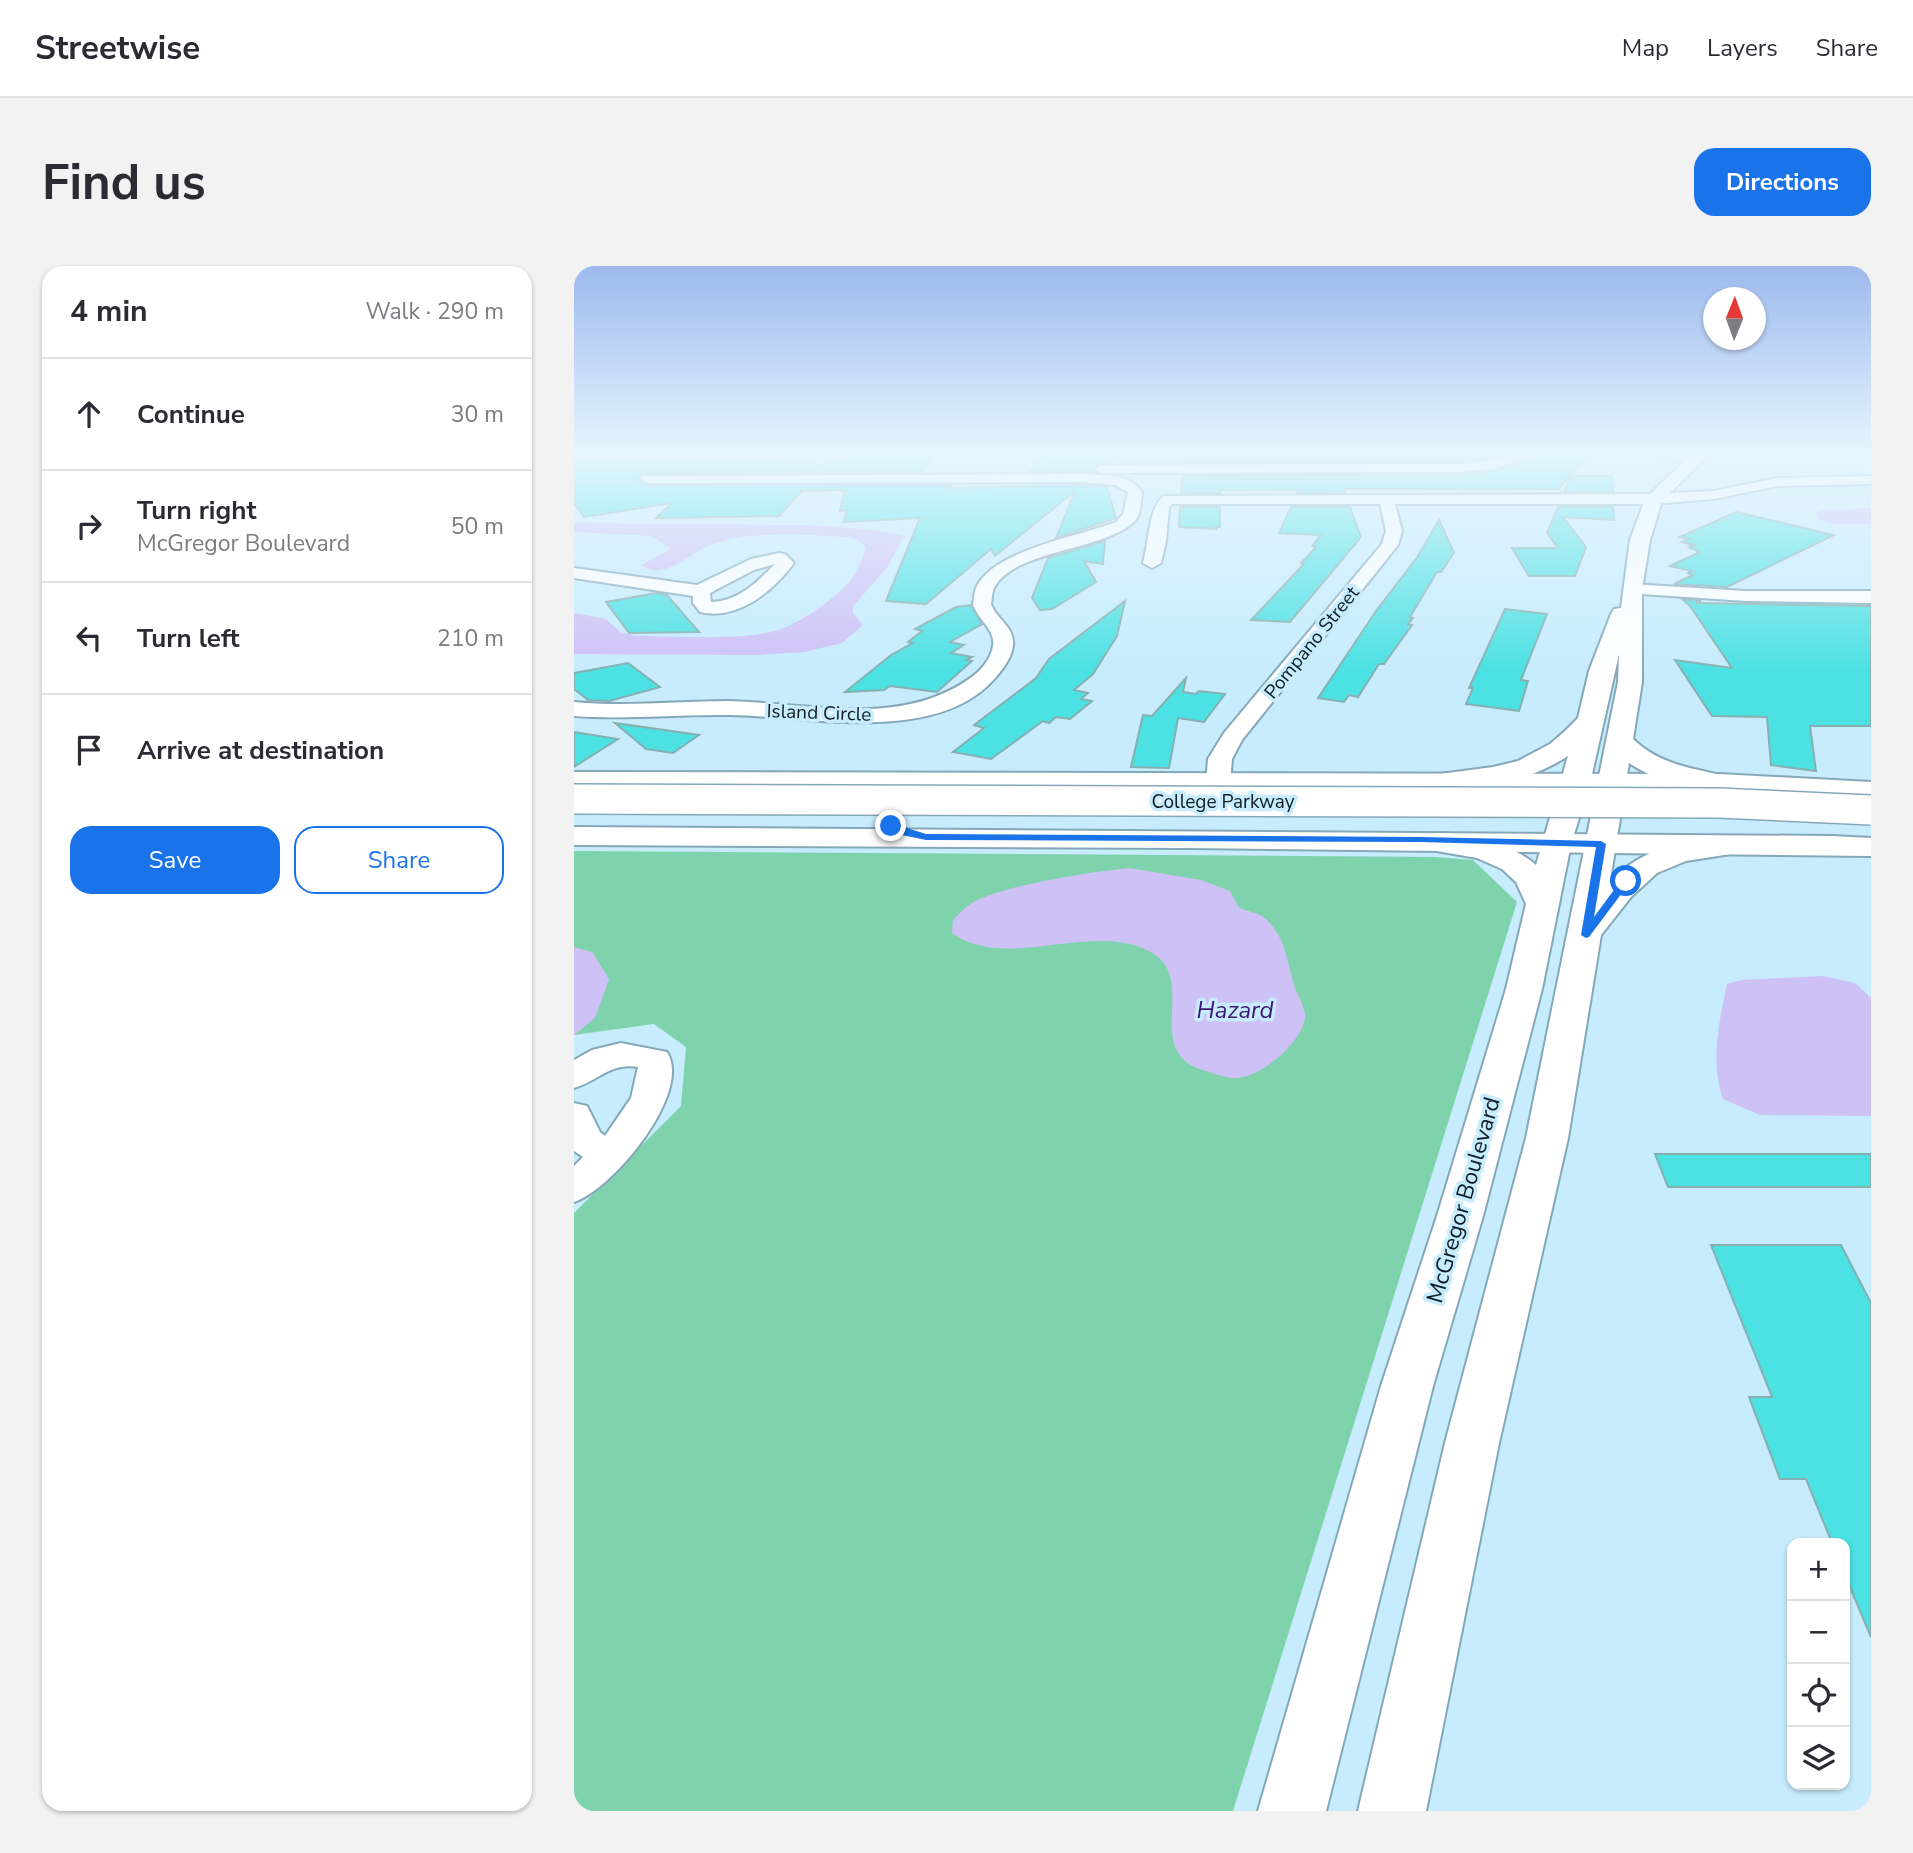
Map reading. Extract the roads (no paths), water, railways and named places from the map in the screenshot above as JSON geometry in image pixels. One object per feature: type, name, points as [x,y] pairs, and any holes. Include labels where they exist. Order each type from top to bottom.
[{"type":"main road","name":"McGregor Boulevard","points":[[1292,1811],[1407,1385],[1460,1216],[1524,989],[1543,905],[1620,741],[1630,682],[1632,589],[1643,526]]},
{"type":"main road","name":"McGregor Boulevard","points":[[1392,1811],[1472,1443],[1547,1138],[1586,935],[1590,720],[1605,657],[1632,589]]},
{"type":"main road","points":[[1410,783],[1491,776],[1531,766],[1564,748],[1590,720]]},
{"type":"main road","points":[[1620,741],[1646,764],[1688,778],[1719,783],[1871,791]]},
{"type":"main road","points":[[574,780],[1469,782],[1530,791],[1587,812],[1722,843],[1871,847]]},
{"type":"main road","points":[[858,782],[888,809],[905,833],[926,837]]},
{"type":"main road","points":[[829,837],[854,832],[923,786],[951,782]]},
{"type":"main road","points":[[1410,783],[1450,798],[1459,810],[1456,821],[1420,839]]},
{"type":"main road","points":[[574,836],[1472,841],[1656,793],[1719,783]]},
{"type":"main road","points":[[1753,785],[1741,789],[1732,798],[1731,806],[1735,817],[1773,843]]},
{"type":"main road","name":"College Parkway","points":[[574,799],[1719,803],[1871,810]]},
{"type":"main road","name":"College Parkway","points":[[574,817],[1705,820],[1871,827]]},
{"type":"main road","points":[[1420,839],[1481,849],[1517,866],[1532,880],[1543,905]]},
{"type":"main road","points":[[1586,935],[1626,881],[1655,859],[1690,849],[1773,843]]},
{"type":"street","name":"Island Circle","points":[[574,709],[620,712],[732,708],[857,716],[901,713],[943,702],[973,688],[990,672],[1000,656],[1004,639],[1002,633],[986,614],[982,602],[985,590],[994,578],[1027,555],[1119,526]]},
{"type":"street","points":[[1152,563],[1159,526]]},
{"type":"street","name":"Pompano Street","points":[[1218,783],[1220,759],[1232,738],[1390,545],[1393,526]]},
{"type":"street","points":[[574,573],[699,591]]},
{"type":"street","points":[[1632,589],[1746,596],[1871,597]]},
{"type":"street","points":[[574,1076],[597,1059],[631,1052],[655,1060],[657,1080],[646,1105],[630,1130],[608,1157],[574,1188]]},
{"type":"street","points":[[574,1115],[585,1140],[608,1157]]},
{"type":"water","points":[[574,526],[821,526],[866,529],[907,536],[902,540],[887,568],[853,606],[853,613],[863,625],[842,643],[804,652],[759,655],[574,654],[574,613],[606,619],[620,632],[635,636],[726,637],[781,629],[816,610],[844,587],[854,575],[866,548],[858,540],[847,537],[780,534],[746,537],[713,544],[668,568],[650,570],[641,565],[671,549],[652,536],[574,532]]},
{"type":"water","name":"Hazard","points":[[1130,868],[1201,880],[1230,891],[1239,908],[1261,916],[1274,929],[1283,946],[1305,1018],[1296,1038],[1269,1065],[1247,1076],[1233,1078],[1186,1062],[1176,1048],[1172,1032],[1171,979],[1164,963],[1149,951],[1126,943],[1101,941],[997,948],[974,944],[952,933],[953,920],[982,898],[1046,880]]},
{"type":"water","points":[[574,947],[592,952],[609,979],[595,1018],[574,1035]]},
{"type":"water","points":[[1823,976],[1855,983],[1871,998],[1871,1116],[1760,1115],[1723,1099],[1716,1056],[1727,984],[1741,980]]}]
